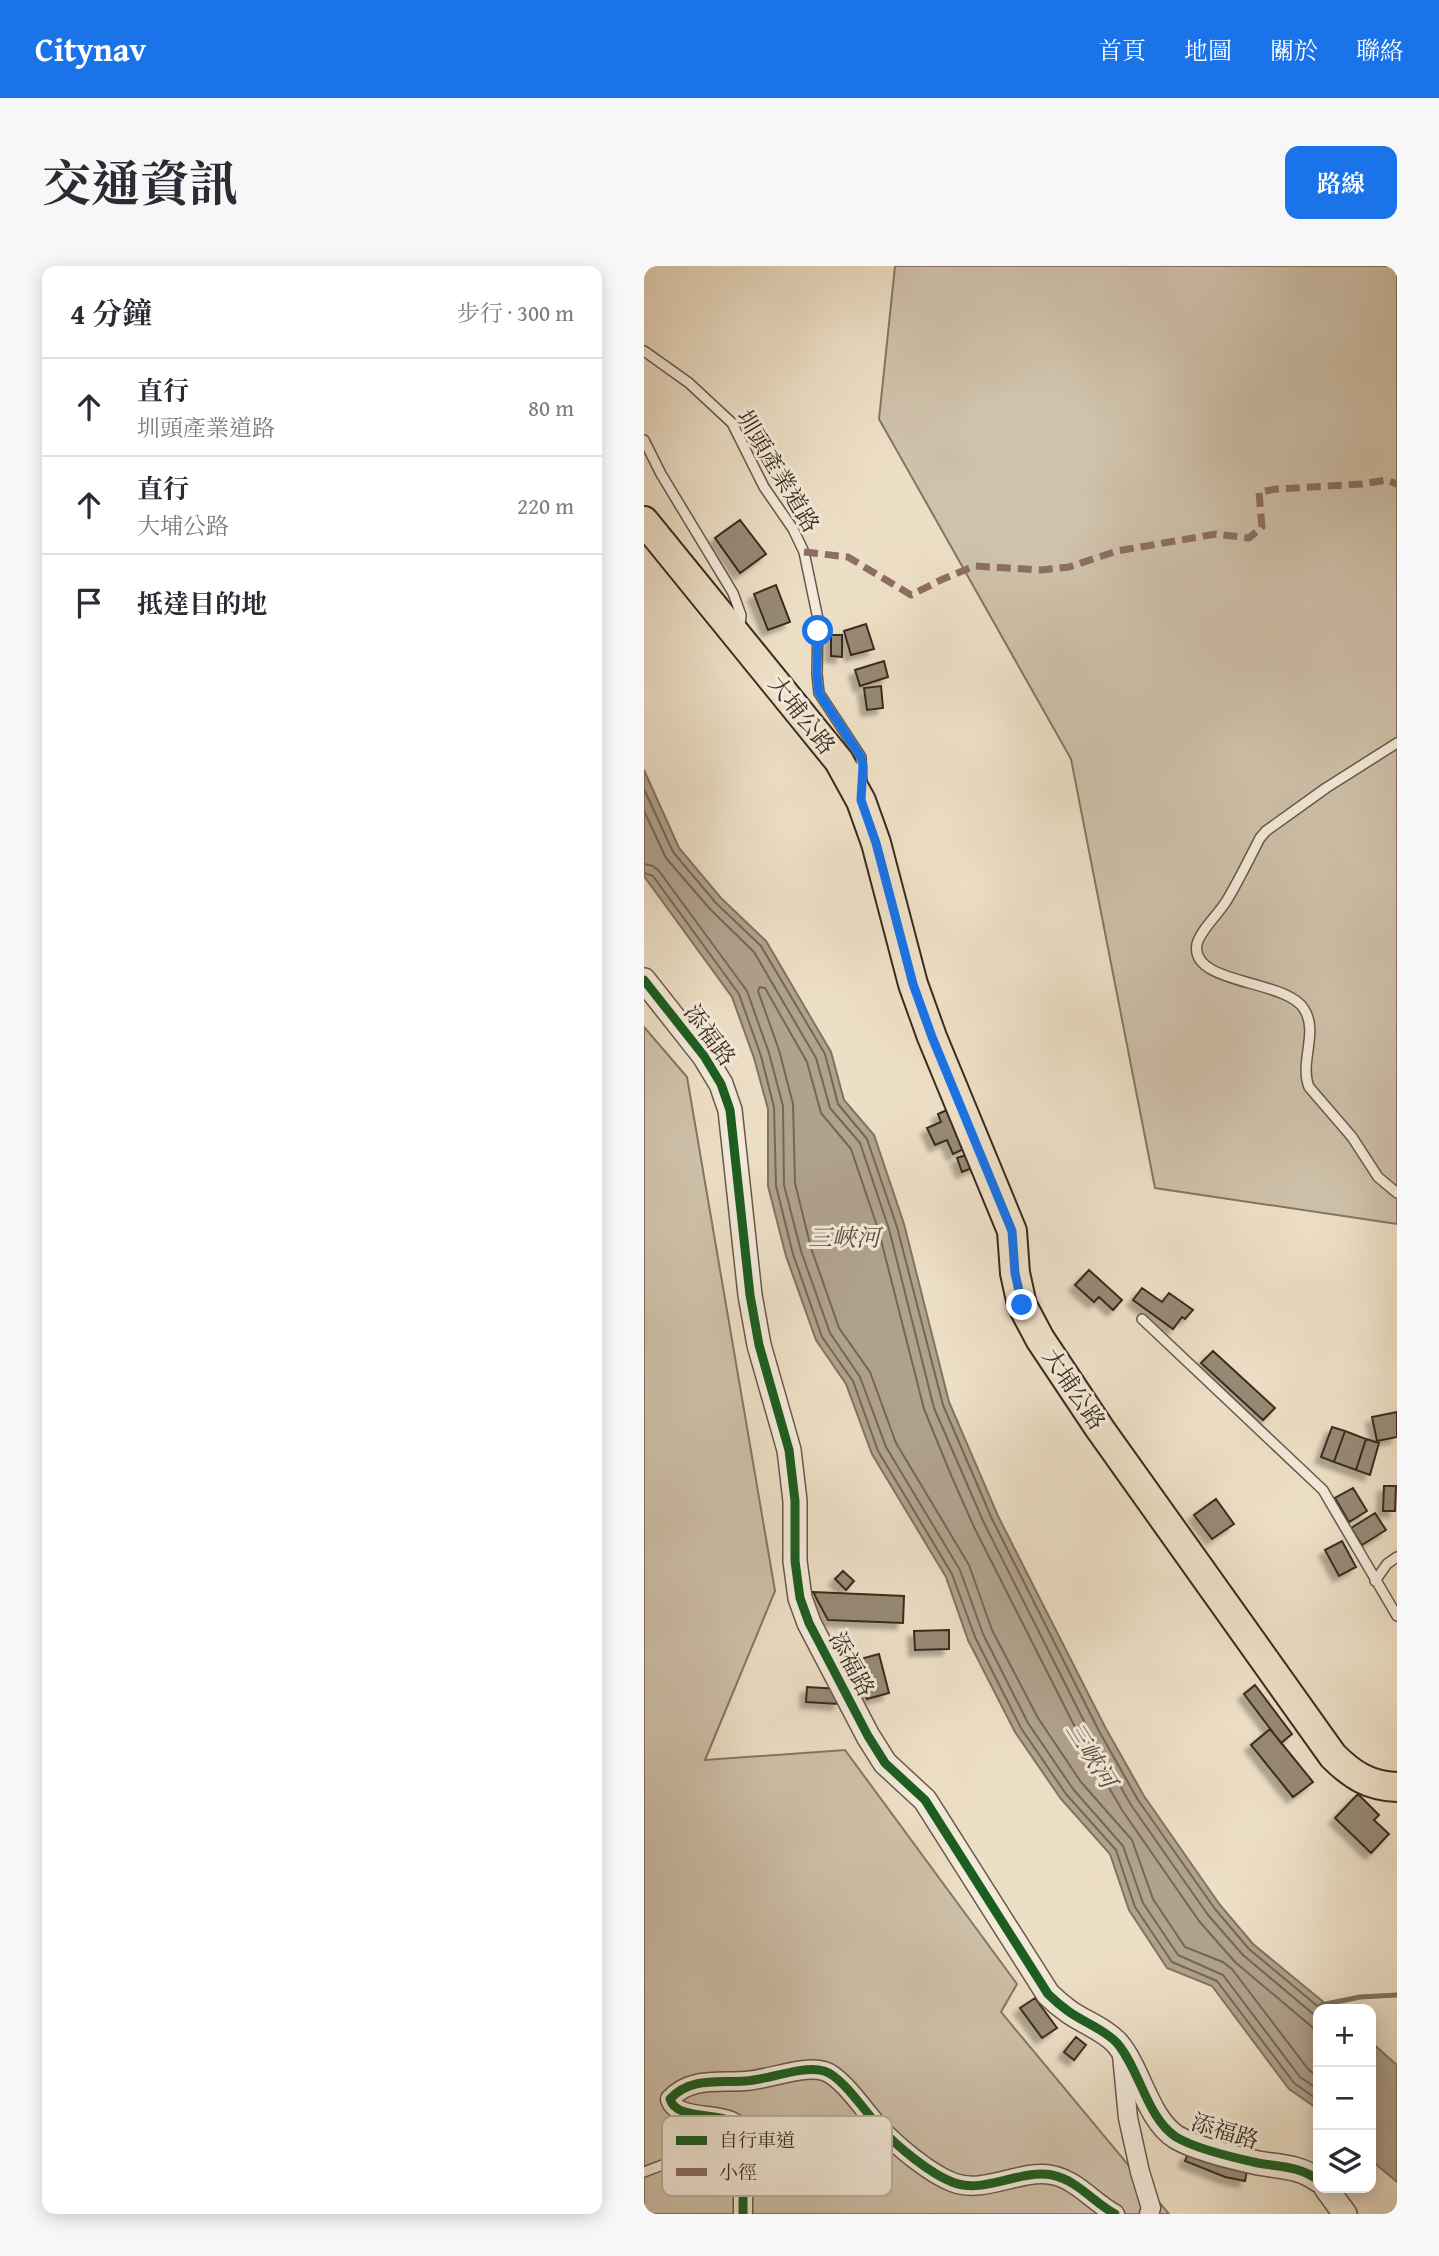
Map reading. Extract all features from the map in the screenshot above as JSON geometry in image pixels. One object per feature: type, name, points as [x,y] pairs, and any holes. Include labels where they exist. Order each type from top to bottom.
[{"type":"main road","name":"大埔公路","points":[[644,521],[839,761],[861,800],[876,843],[913,984],[1012,1231],[1015,1273],[1022,1305],[1040,1339],[1100,1429],[1333,1756],[1349,1772],[1368,1783],[1397,1787]]},
{"type":"street","name":"添福路","points":[[644,980],[704,1056],[721,1084],[730,1110],[750,1295],[759,1345],[789,1450],[795,1500],[795,1561],[800,1598],[809,1623],[868,1735],[885,1763],[925,1800],[1048,1994],[1067,2011],[1114,2040],[1129,2058],[1164,2127],[1177,2138],[1206,2149],[1258,2162],[1289,2166],[1313,2176]]},
{"type":"street","points":[[1121,2049],[1128,2118],[1139,2172],[1151,2208],[1149,2214]]},
{"type":"street","points":[[711,2116],[678,2110],[671,2105],[670,2099],[677,2092],[714,2080],[745,2081],[812,2070],[826,2071],[836,2077],[870,2116]]},
{"type":"street","points":[[892,2138],[937,2175],[966,2186],[1031,2174],[1051,2175],[1076,2185],[1115,2214]]},
{"type":"street","points":[[1330,2193],[1345,2214]]},
{"type":"street","points":[[743,2196],[743,2214]]},
{"type":"lane","name":"圳頭產業道路","points":[[644,351],[689,383],[732,423],[764,487],[793,529],[804,552],[818,619],[817,684],[824,701],[861,757],[861,800]]},
{"type":"lane","points":[[644,440],[733,593],[741,615],[740,637]]},
{"type":"lane","points":[[1397,743],[1326,788],[1266,831],[1227,901],[1201,936],[1197,952],[1214,972],[1275,989],[1297,1000],[1305,1009],[1308,1019],[1305,1071],[1309,1087],[1352,1137],[1371,1168],[1397,1193]]},
{"type":"lane","points":[[1142,1319],[1323,1490],[1397,1616]]},
{"type":"lane","points":[[1376,1581],[1387,1564],[1397,1557]]},
{"type":"lane","points":[[644,2172],[662,2165]]},
{"type":"shaded area","points":[[895,266],[1397,266],[1397,1224],[1155,1188],[1071,759],[879,419]]},
{"type":"shaded area","points":[[644,1027],[687,1077],[775,1591],[705,1760],[845,1750],[1017,1984],[1001,2012],[1169,2214],[644,2214]]},
{"type":"water","name":"三峽河","points":[[644,770],[679,848],[721,898],[766,941],[831,1052],[844,1100],[874,1135],[904,1224],[949,1402],[998,1516],[1105,1727],[1144,1796],[1220,1905],[1253,1944],[1326,2004],[1313,2004],[1313,2106],[1289,2089],[1212,1986],[1167,1968],[1129,1910],[1110,1854],[1061,1799],[1015,1732],[968,1640],[946,1577],[872,1454],[846,1384],[816,1340],[786,1256],[768,1186],[768,1109],[754,1058],[732,997],[644,876]]},
{"type":"water","points":[[1376,2046],[1397,2065],[1397,2182],[1376,2164]]},
{"type":"building","points":[[740,520],[766,554],[740,573],[715,538]]},
{"type":"building","points":[[776,585],[790,622],[768,630],[754,594]]},
{"type":"building","points":[[866,624],[874,649],[851,655],[844,631]]},
{"type":"building","points":[[831,635],[842,635],[842,657],[831,656]]},
{"type":"building","points":[[884,661],[888,677],[860,686],[855,670]]},
{"type":"building","points":[[881,686],[883,708],[867,710],[864,688]]},
{"type":"building","points":[[951,1108],[968,1147],[953,1154],[947,1140],[935,1145],[927,1128],[941,1122],[938,1114]]},
{"type":"building","points":[[972,1153],[977,1166],[962,1172],[957,1158]]},
{"type":"building","points":[[1089,1270],[1122,1300],[1113,1310],[1099,1297],[1094,1302],[1075,1285]]},
{"type":"building","points":[[1142,1288],[1162,1302],[1169,1293],[1193,1310],[1185,1319],[1182,1317],[1173,1329],[1133,1300]]},
{"type":"building","points":[[1213,1351],[1275,1408],[1263,1420],[1201,1363]]},
{"type":"building","points":[[1397,1412],[1397,1437],[1377,1441],[1372,1417]]},
{"type":"building","points":[[1332,1427],[1345,1431],[1334,1462],[1321,1457]]},
{"type":"building","points":[[1345,1431],[1366,1439],[1356,1470],[1334,1462]]},
{"type":"building","points":[[1366,1439],[1379,1443],[1370,1475],[1356,1470]]},
{"type":"building","points":[[1384,1486],[1396,1486],[1395,1511],[1383,1511]]},
{"type":"building","points":[[1353,1488],[1367,1511],[1349,1522],[1335,1498]]},
{"type":"building","points":[[1216,1499],[1234,1524],[1212,1539],[1194,1515]]},
{"type":"building","points":[[1375,1513],[1386,1530],[1362,1545],[1351,1528]]},
{"type":"building","points":[[1342,1541],[1356,1567],[1339,1576],[1325,1550]]},
{"type":"building","points":[[843,1571],[854,1581],[846,1590],[835,1579]]},
{"type":"building","points":[[813,1592],[904,1596],[903,1623],[828,1620]]},
{"type":"building","points":[[949,1630],[949,1649],[915,1650],[914,1631]]},
{"type":"building","points":[[879,1654],[889,1693],[867,1699],[857,1660]]},
{"type":"building","points":[[1255,1685],[1292,1734],[1281,1743],[1244,1694]]},
{"type":"building","points":[[807,1687],[840,1689],[839,1704],[806,1702]]},
{"type":"building","points":[[1270,1729],[1313,1782],[1293,1797],[1251,1745]]},
{"type":"building","points":[[1358,1794],[1379,1815],[1374,1820],[1389,1834],[1371,1853],[1335,1818]]},
{"type":"building","points":[[1035,1998],[1057,2028],[1042,2038],[1020,2008]]},
{"type":"building","points":[[1076,2037],[1086,2045],[1074,2060],[1064,2052]]},
{"type":"building","points":[[1188,2153],[1228,2168],[1247,2171],[1245,2181],[1225,2177],[1185,2161]]},
{"type":"waterway","points":[[1326,2004],[1360,1997],[1397,1995]]},
{"type":"marked path","points":[[804,552],[848,557],[911,595],[975,566],[1041,570],[1069,567],[1117,551],[1216,534],[1249,538],[1262,527],[1259,492],[1387,480],[1397,484]]},
{"type":"cycle path","points":[[644,980],[704,1056],[721,1084],[730,1110],[750,1295],[759,1345],[789,1450],[795,1501],[795,1561],[800,1598],[809,1623],[868,1736],[885,1763],[925,1800],[1048,1994],[1068,2011],[1117,2043],[1166,2129],[1176,2137],[1205,2149],[1313,2176]]},
{"type":"cycle path","points":[[707,2116],[679,2110],[670,2099],[695,2084],[754,2080],[806,2070],[831,2074],[870,2116]]},
{"type":"cycle path","points":[[892,2140],[924,2166],[952,2182],[976,2186],[1027,2175],[1052,2175],[1077,2186],[1115,2214]]},
{"type":"cycle path","points":[[743,2196],[743,2214]]},
{"type":"route","points":[[818,631],[819,693],[861,757],[861,800],[876,843],[913,984],[1012,1231],[1015,1273],[1022,1305]]}]
